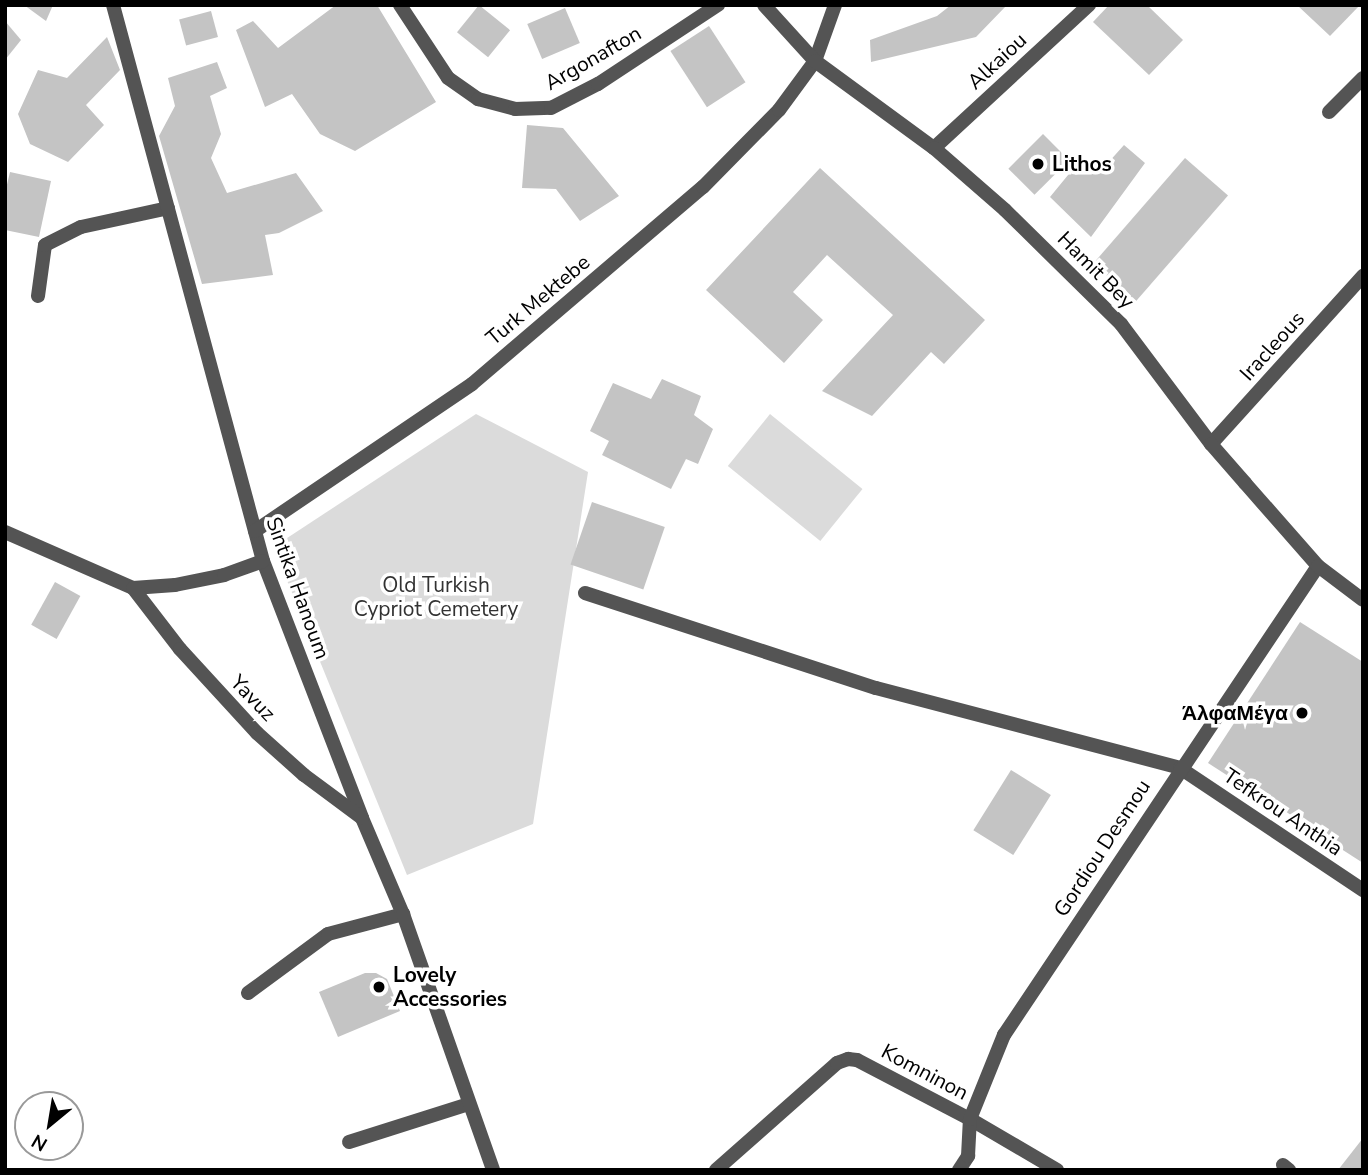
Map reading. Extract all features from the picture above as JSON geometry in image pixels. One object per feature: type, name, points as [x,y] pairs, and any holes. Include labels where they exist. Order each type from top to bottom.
[{"type":"street","name":"Sintika Hanoum","points":[[113,5],[263,561],[362,818],[403,914],[492,1170]]},
{"type":"street","name":"Argonafton","points":[[400,5],[448,78],[478,99],[515,109],[551,108],[598,84],[718,5]]},
{"type":"street","name":"Hamit Bey","points":[[764,5],[815,61],[934,148],[1005,210],[1121,324],[1211,444],[1318,566],[1363,600]]},
{"type":"street","name":"Turk Mektebe","points":[[255,531],[471,384],[703,187],[779,110],[815,61],[835,5]]},
{"type":"street","name":"Alkaiou","points":[[934,148],[1089,5]]},
{"type":"street","points":[[1329,112],[1363,78]]},
{"type":"street","points":[[38,296],[45,244],[81,227],[168,208]]},
{"type":"street","name":"Iracleous","points":[[1211,444],[1363,276]]},
{"type":"street","name":"Yavuz","points":[[5,532],[133,588],[175,585],[224,575],[263,561]]},
{"type":"street","name":"Gordiou Desmou","points":[[959,1170],[968,1156],[970,1119],[1004,1035],[1180,768],[1318,566]]},
{"type":"street","name":"Yavuz","points":[[133,588],[180,649],[257,733],[304,775],[362,818]]},
{"type":"street","name":"Tefkrou Anthia","points":[[585,593],[876,688],[1180,768],[1363,890]]},
{"type":"street","points":[[248,993],[328,934],[403,914]]},
{"type":"street","name":"Komninon","points":[[716,1170],[837,1063],[848,1059],[858,1060],[970,1119],[1057,1170]]},
{"type":"street","points":[[349,1142],[469,1104]]},
{"type":"green space","name":"Old Turkish Cypriot Cemetery","points":[[476,414],[588,472],[533,824],[407,875],[286,578],[278,544]]},
{"type":"green space","points":[[770,414],[862,489],[820,541],[728,466]]},
{"type":"building","points":[[24,5],[53,5],[46,21]]},
{"type":"building","points":[[336,5],[377,5],[436,102],[355,151],[320,134],[292,94],[265,107],[236,30],[253,21],[278,48]]},
{"type":"building","points":[[479,5],[510,30],[488,57],[457,32]]},
{"type":"building","points":[[951,5],[1007,5],[976,37],[871,62],[870,40],[937,16]]},
{"type":"building","points":[[1109,5],[1147,5],[1183,40],[1149,75],[1093,22]]},
{"type":"building","points":[[1297,5],[1360,5],[1330,36]]},
{"type":"building","points":[[565,8],[580,43],[542,59],[527,24]]},
{"type":"building","points":[[211,11],[218,37],[186,46],[179,20]]},
{"type":"building","points":[[5,21],[21,40],[5,60]]},
{"type":"building","points":[[709,26],[745,82],[707,107],[670,51]]},
{"type":"building","points":[[107,37],[120,70],[86,105],[104,125],[68,162],[30,144],[18,114],[38,70],[67,78]]},
{"type":"building","points":[[217,62],[227,88],[210,96],[221,134],[211,158],[227,193],[296,173],[323,211],[279,233],[265,235],[273,275],[202,284],[159,136],[175,106],[168,78]]},
{"type":"building","points":[[527,125],[563,128],[619,196],[580,221],[556,189],[522,188]]},
{"type":"building","points":[[1043,134],[1069,160],[1035,195],[1008,169]]},
{"type":"building","points":[[1124,145],[1145,163],[1091,237],[1050,197],[1082,158],[1098,174]]},
{"type":"building","points":[[1185,158],[1228,195],[1136,301],[1093,264]]},
{"type":"building","points":[[820,168],[985,320],[944,364],[931,352],[872,416],[822,391],[893,315],[827,255],[793,292],[823,320],[784,363],[706,290]]},
{"type":"building","points":[[10,172],[51,181],[39,237],[5,230],[5,193]]},
{"type":"building","points":[[662,379],[701,396],[694,415],[713,429],[698,464],[686,459],[671,489],[602,455],[609,441],[590,431],[613,383],[651,399]]},
{"type":"building","points":[[592,502],[665,527],[643,589],[571,564]]},
{"type":"building","points":[[55,582],[80,596],[57,639],[31,625]]},
{"type":"building","name":"ΆλφαΜέγα","points":[[1300,622],[1363,662],[1363,863],[1208,763]]},
{"type":"building","points":[[1011,770],[1051,795],[1013,855],[973,830]]},
{"type":"building","points":[[365,973],[376,973],[387,979],[400,1011],[338,1037],[319,992]]},
{"type":"building","points":[[1363,1138],[1363,1170],[1338,1170]]},
{"type":"place","name":"Lithos","points":[[1038,164]]},
{"type":"place","name":"ΆλφαΜέγα","points":[[1302,713]]},
{"type":"place","name":"Lovely Accessories","points":[[379,987]]}]
